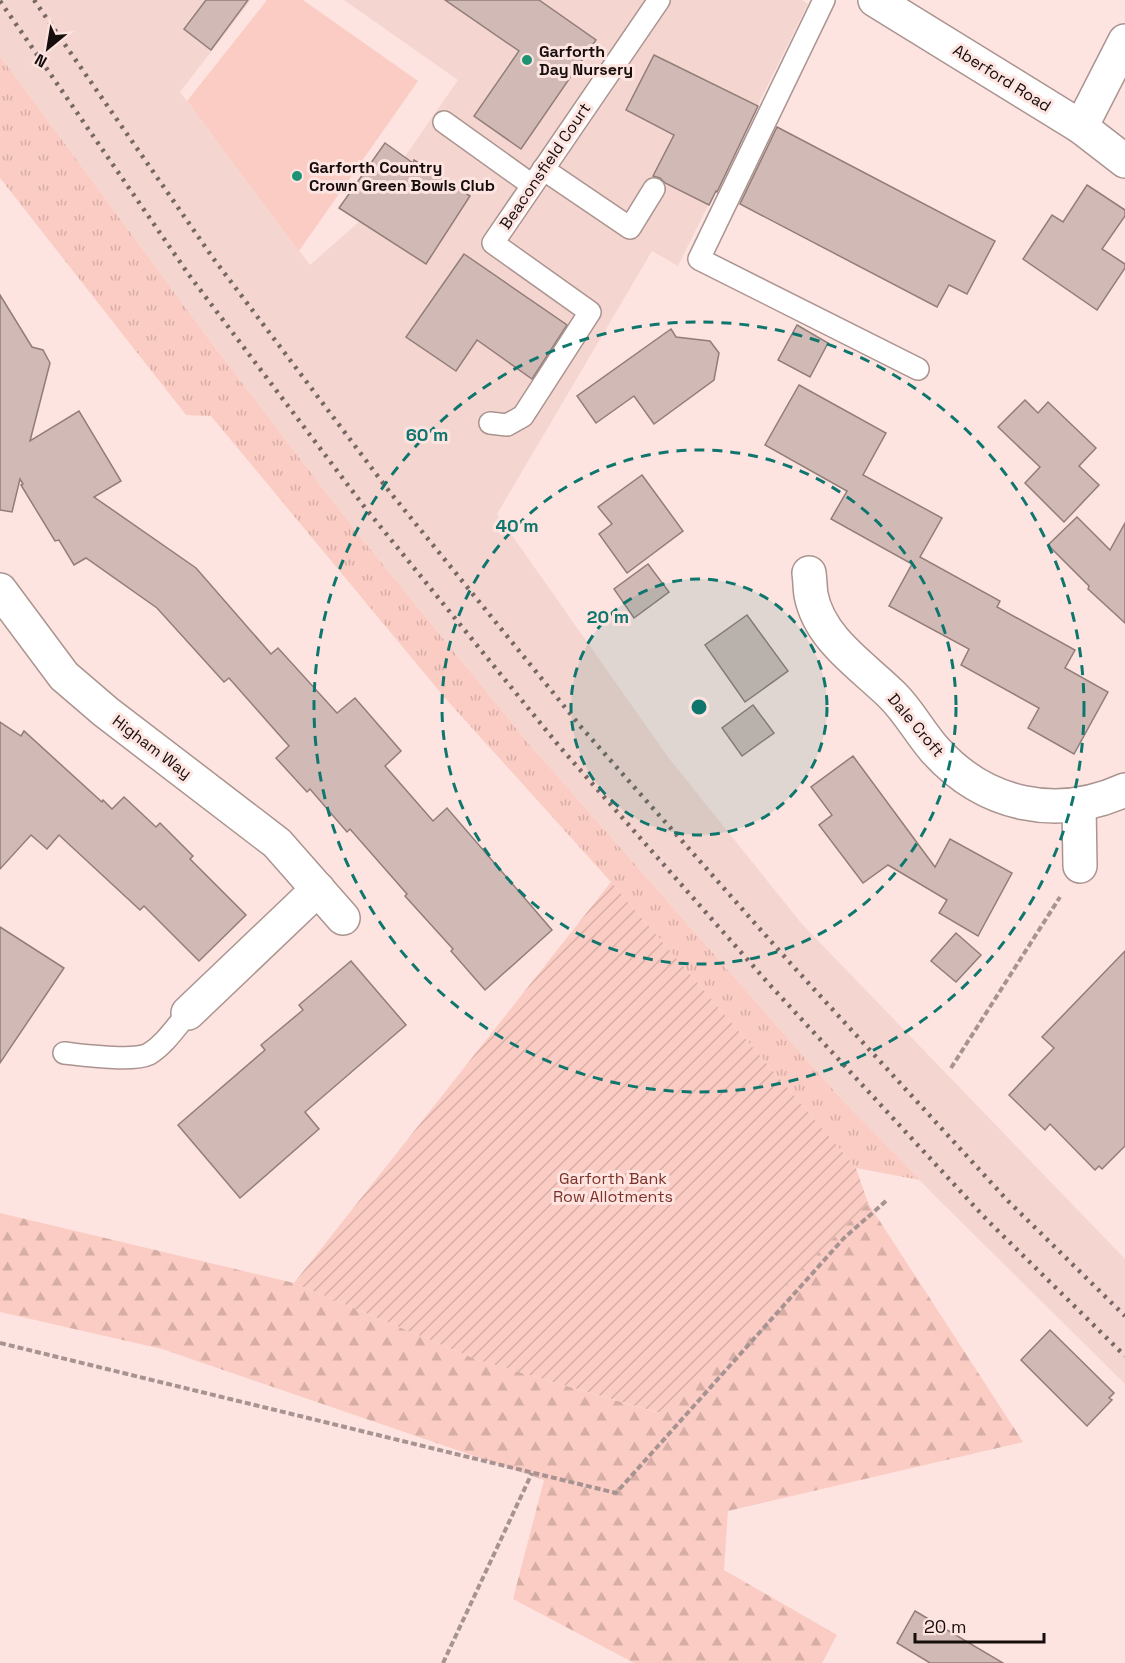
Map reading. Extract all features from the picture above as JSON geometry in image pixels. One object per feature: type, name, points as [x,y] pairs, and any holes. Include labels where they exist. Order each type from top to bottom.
[{"type":"street","name":"Aberford Road","points":[[875,0],[1081,127],[1125,161]]},
{"type":"street","points":[[1081,127],[1125,41]]},
{"type":"street","name":"Dale Croft","points":[[809,573],[811,597],[822,623],[833,640],[897,700],[935,750],[958,773],[985,790],[1016,801],[1047,807],[1079,805],[1107,798],[1125,790]]},
{"type":"street","name":"Higham Way","points":[[4,605],[64,675],[106,712],[277,843],[344,918]]},
{"type":"street","points":[[1079,805],[1080,866]]},
{"type":"street","points":[[188,1013],[318,889]]},
{"type":"lane","name":"Beaconsfield Court","points":[[490,423],[507,425],[523,416],[590,312],[493,243],[659,0]]},
{"type":"lane","points":[[824,0],[699,259],[918,369]]},
{"type":"lane","points":[[444,122],[630,228],[654,189]]},
{"type":"lane","points":[[64,1053],[124,1058],[147,1055],[165,1041],[188,1013]]},
{"type":"path","points":[[951,1068],[1080,866]]},
{"type":"path","points":[[0,1343],[616,1493],[844,1238],[886,1201]]},
{"type":"path","points":[[443,1663],[532,1473]]},
{"type":"shaded area","points":[[0,0],[251,0],[180,92],[310,265],[361,220],[458,80],[344,0],[802,0],[808,4],[678,266],[652,251],[497,514],[668,757],[801,923],[1125,1259],[1125,1384],[934,1195],[842,1100],[529,744],[357,533],[216,349],[0,56]]},
{"type":"green space","name":"Garforth Country Crown Green Bowls Club","points":[[267,0],[303,0],[418,81],[299,251],[187,101]]},
{"type":"green space","points":[[0,56],[216,349],[357,533],[529,744],[842,1100],[920,1180],[856,1168],[611,882],[445,698],[211,416],[186,415],[0,178]]},
{"type":"green space","name":"Garforth Bank Row Allotments","points":[[611,882],[856,1168],[868,1203],[660,1413],[478,1360],[294,1283]]},
{"type":"green space","points":[[868,1203],[1023,1442],[728,1511],[724,1570],[837,1635],[822,1663],[634,1663],[513,1599],[544,1480],[162,1349],[0,1312],[0,1213],[294,1283],[478,1360],[659,1413]]},
{"type":"building","points":[[206,0],[248,0],[211,50],[184,29]]},
{"type":"building","name":"Garforth Day Nursery","points":[[445,0],[539,0],[596,40],[521,149],[474,116],[519,51]]},
{"type":"building","points":[[654,55],[758,106],[709,205],[653,176],[674,135],[626,110]]},
{"type":"building","points":[[777,127],[995,241],[967,294],[949,285],[937,307],[740,204]]},
{"type":"building","points":[[385,143],[413,163],[414,160],[470,196],[426,264],[339,208]]},
{"type":"building","points":[[1087,185],[1125,210],[1125,216],[1102,249],[1125,264],[1125,268],[1097,310],[1023,259],[1052,215],[1063,222]]},
{"type":"building","points":[[464,254],[567,325],[532,379],[477,340],[456,371],[406,337]]},
{"type":"building","points":[[0,295],[32,347],[43,350],[50,363],[30,441],[79,411],[121,481],[94,497],[196,568],[271,654],[278,648],[337,713],[355,698],[401,751],[385,766],[433,821],[447,808],[552,930],[485,990],[451,951],[453,949],[405,896],[407,894],[350,829],[347,832],[310,789],[307,792],[276,758],[289,746],[229,678],[224,682],[157,608],[86,558],[74,565],[59,540],[55,541],[21,485],[23,484],[20,479],[12,512],[0,510]]},
{"type":"building","points":[[797,325],[828,343],[810,377],[778,360]]},
{"type":"building","points":[[671,329],[676,337],[710,341],[719,353],[714,380],[654,424],[634,396],[596,423],[577,396]]},
{"type":"building","points":[[799,385],[886,433],[863,475],[942,518],[920,557],[1000,601],[997,607],[1075,650],[1065,668],[1108,692],[1074,754],[1028,728],[1039,708],[961,665],[969,649],[889,606],[912,564],[831,519],[847,491],[765,445]]},
{"type":"building","points":[[1025,400],[1038,413],[1048,402],[1096,448],[1079,466],[1099,485],[1064,522],[1025,483],[1040,467],[998,427]]},
{"type":"building","points":[[642,475],[683,531],[627,573],[599,534],[612,524],[598,507]]},
{"type":"building","points":[[1077,517],[1110,550],[1125,523],[1125,623],[1088,589],[1089,586],[1048,545]]},
{"type":"building","points":[[648,564],[669,592],[634,618],[614,589]]},
{"type":"building","points":[[747,615],[788,671],[745,702],[705,645]]},
{"type":"building","points":[[753,705],[774,733],[742,756],[722,728]]},
{"type":"building","points":[[0,722],[21,736],[24,731],[112,809],[124,797],[156,827],[160,823],[193,856],[190,859],[246,915],[199,961],[144,906],[140,910],[59,835],[47,849],[31,835],[0,869]]},
{"type":"building","points":[[853,756],[935,867],[950,839],[1012,873],[978,936],[939,913],[947,900],[888,865],[863,883],[819,825],[832,815],[811,787]]},
{"type":"building","points":[[0,927],[64,968],[0,1063]]},
{"type":"building","points":[[956,933],[981,955],[956,982],[931,961]]},
{"type":"building","points":[[1125,951],[1125,1146],[1102,1169],[1099,1166],[1095,1170],[1050,1124],[1045,1130],[1009,1095],[1054,1048],[1042,1037]]},
{"type":"building","points":[[351,961],[406,1025],[305,1112],[319,1129],[240,1198],[178,1125],[265,1050],[261,1045],[303,1010],[299,1005]]},
{"type":"building","points":[[1050,1330],[1114,1393],[1109,1398],[1112,1400],[1087,1426],[1021,1360]]},
{"type":"building","points":[[915,1611],[1003,1663],[930,1663],[897,1643]]},
{"type":"railway","points":[[34,0],[213,258],[389,491],[581,727],[791,964],[1008,1201],[1125,1316]]},
{"type":"railway","points":[[0,1],[189,275],[366,509],[559,746],[769,984],[987,1220],[1125,1356]]},
{"type":"place","name":"Garforth Day Nursery","points":[[527,60]]},
{"type":"place","name":"Garforth Country Crown Green Bowls Club","points":[[297,176]]}]
